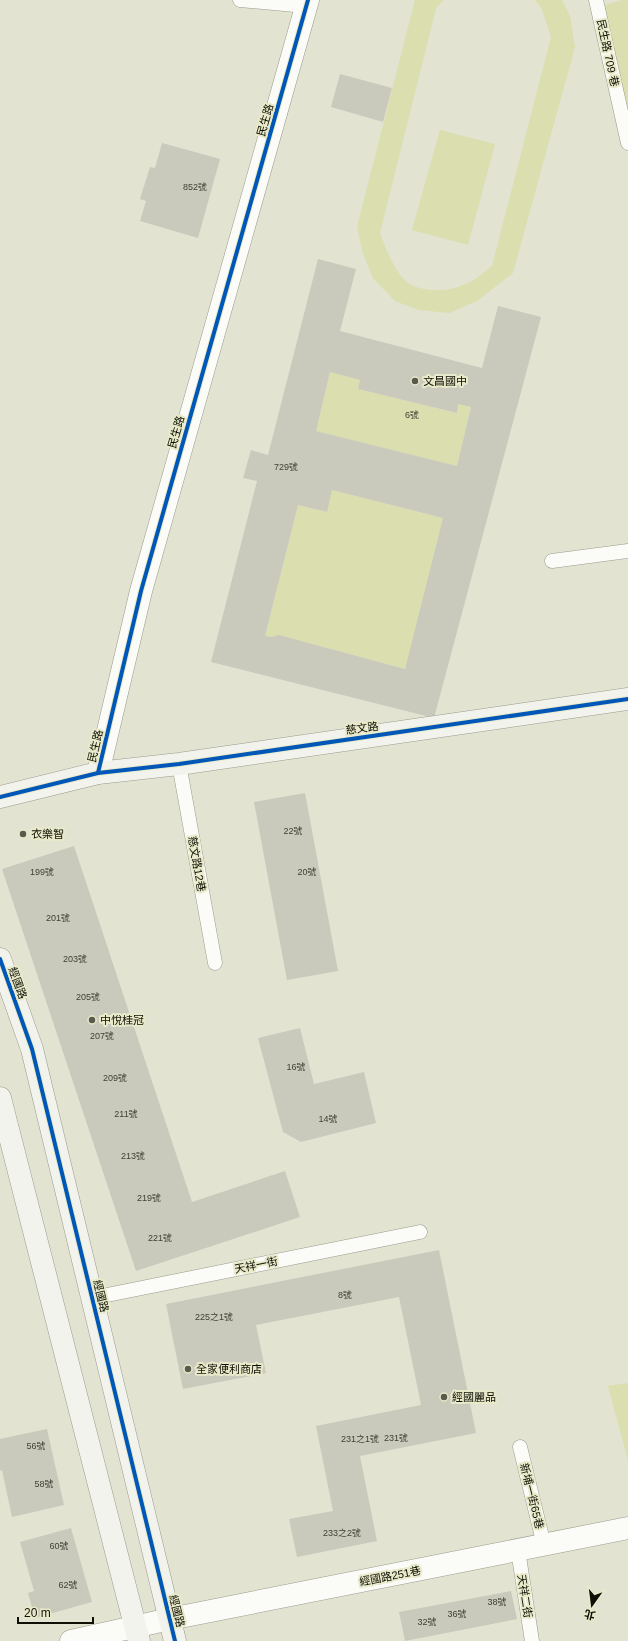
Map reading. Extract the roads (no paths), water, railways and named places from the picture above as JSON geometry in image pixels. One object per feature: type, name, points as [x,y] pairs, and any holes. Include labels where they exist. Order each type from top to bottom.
[{"type":"street","name":"民生路","points":[[0,797],[98,773],[141,591],[307,3]]},
{"type":"street","name":"慈文路","points":[[98,773],[179,764],[628,699]]},
{"type":"street","name":"經國路","points":[[0,959],[32,1049],[92,1298],[149,1628]]},
{"type":"street","name":"經國路","points":[[0,1098],[149,1628],[175,1641]]},
{"type":"street","name":"經國路251巷","points":[[71,1641],[149,1628],[628,1528]]},
{"type":"lane","points":[[240,0],[307,3]]},
{"type":"lane","name":"民生路 709 巷","points":[[597,5],[628,143]]},
{"type":"lane","points":[[552,561],[628,551]]},
{"type":"lane","name":"慈文路12巷","points":[[179,764],[215,963]]},
{"type":"lane","name":"天祥一街","points":[[92,1298],[420,1232]]},
{"type":"lane","name":"新埔一街65巷","points":[[520,1447],[544,1545]]},
{"type":"lane","name":"天祥二街","points":[[518,1550],[532,1641]]},
{"type":"place","name":"文昌國中","points":[[415,381]]},
{"type":"place","name":"衣樂智","points":[[23,834]]},
{"type":"place","name":"中悅桂冠","points":[[92,1020]]},
{"type":"place","name":"全家便利商店","points":[[188,1369]]},
{"type":"place","name":"經國麗品","points":[[444,1397]]}]
